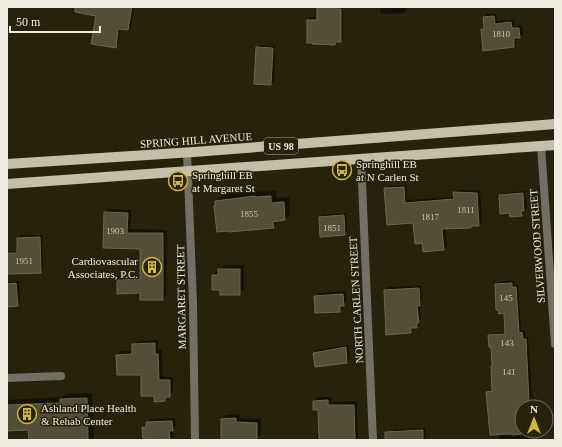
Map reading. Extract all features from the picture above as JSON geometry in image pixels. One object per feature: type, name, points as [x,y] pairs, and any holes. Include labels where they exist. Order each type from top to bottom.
[{"type":"main road","name":"SPRING HILL AVENUE","points":[[7,164],[187,153],[555,124]]},
{"type":"main road","name":"US 98","points":[[7,184],[555,145]]},
{"type":"street","name":"SILVERWOOD STREET","points":[[541,146],[555,344]]},
{"type":"street","name":"MARGARET STREET","points":[[187,153],[194,303],[195,440]]},
{"type":"street","name":"NORTH CARLEN STREET","points":[[361,159],[373,440]]},
{"type":"street","points":[[7,378],[61,376]]},
{"type":"building","points":[[75,7],[132,7],[128,30],[118,29],[116,48],[91,44],[96,16],[75,12]]},
{"type":"building","points":[[317,7],[335,7],[335,9],[341,9],[341,42],[335,42],[335,45],[307,43],[307,20],[317,20]]},
{"type":"building","points":[[494,16],[495,24],[511,22],[512,28],[519,28],[520,38],[514,38],[514,47],[483,51],[481,29],[484,29],[483,17]]},
{"type":"building","points":[[256,47],[273,48],[271,85],[254,84]]},
{"type":"building","points":[[404,187],[405,203],[454,199],[453,192],[477,193],[479,226],[471,226],[471,228],[442,229],[444,250],[423,252],[422,243],[415,244],[413,223],[387,225],[384,188]]},
{"type":"building","points":[[523,193],[524,211],[521,211],[522,216],[510,217],[509,213],[500,214],[499,195]]},
{"type":"building","points":[[255,196],[271,196],[271,203],[284,202],[285,220],[273,222],[274,228],[217,232],[214,206],[215,201]]},
{"type":"building","points":[[104,212],[128,213],[127,233],[163,233],[163,300],[140,300],[140,293],[117,294],[117,280],[140,279],[140,249],[103,248]]},
{"type":"building","points":[[344,215],[345,235],[320,237],[319,217]]},
{"type":"building","points":[[40,237],[41,273],[7,274],[7,253],[17,253],[17,238]]},
{"type":"building","points":[[218,269],[240,269],[240,295],[220,295],[220,290],[212,290],[212,275],[218,275]]},
{"type":"building","points":[[16,283],[18,306],[7,307],[7,284]]},
{"type":"building","points":[[512,283],[512,287],[516,287],[519,333],[522,332],[523,339],[526,339],[529,399],[514,399],[514,435],[490,435],[486,392],[492,391],[492,366],[491,347],[489,347],[488,335],[505,334],[504,313],[499,314],[498,310],[496,310],[495,284]]},
{"type":"building","points":[[419,288],[420,306],[417,306],[419,323],[417,323],[417,328],[411,328],[411,333],[386,335],[384,290]]},
{"type":"building","points":[[343,294],[344,306],[340,306],[340,312],[315,313],[314,296]]},
{"type":"building","points":[[155,343],[155,354],[158,354],[159,380],[170,380],[170,397],[165,397],[165,401],[154,402],[154,396],[141,396],[141,375],[117,375],[116,355],[132,354],[132,344]]},
{"type":"building","points":[[346,347],[347,363],[315,367],[313,353]]},
{"type":"building","name":"Ashland Place Health & Rehab Center","points":[[87,398],[88,440],[29,440],[28,430],[7,431],[7,405],[60,403],[60,399]]},
{"type":"building","points":[[328,400],[328,405],[354,405],[355,440],[319,440],[318,410],[313,410],[313,401]]},
{"type":"building","points":[[236,418],[236,422],[257,423],[257,440],[221,440],[221,419]]},
{"type":"building","points":[[172,421],[173,431],[169,431],[170,439],[147,440],[147,438],[143,438],[142,427],[146,427],[146,422]]},
{"type":"building","points":[[423,430],[423,440],[385,440],[385,432]]},
{"type":"place","name":"Springhill EB at N Carlen St","points":[[342,170]]},
{"type":"place","name":"Springhill EB at Margaret St","points":[[178,181]]},
{"type":"place","name":"Cardiovascular Associates, P.C.","points":[[152,267]]},
{"type":"place","name":"Ashland Place Health & Rehab Center","points":[[27,414]]}]
